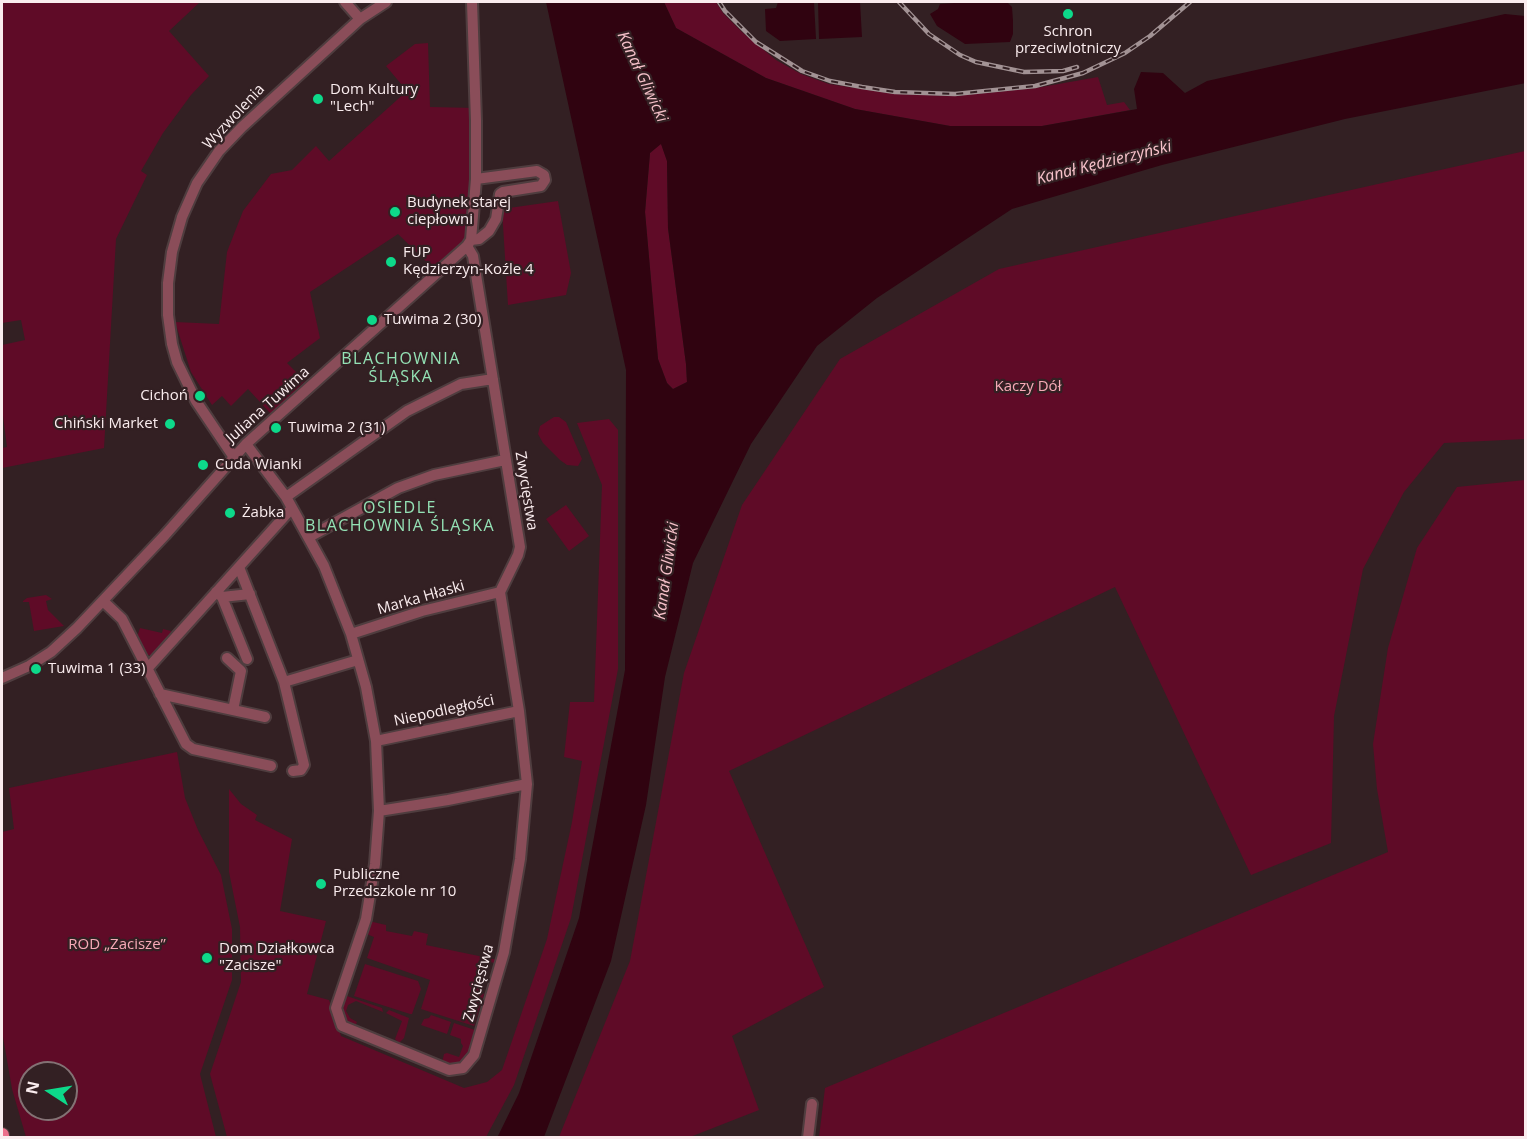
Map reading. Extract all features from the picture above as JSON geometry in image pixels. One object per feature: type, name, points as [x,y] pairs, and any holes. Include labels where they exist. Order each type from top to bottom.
[{"type":"street","points":[[345,2],[360,19]]},
{"type":"street","name":"Wyzwolenia","points":[[233,456],[201,409],[177,362],[172,344],[168,315],[168,283],[172,252],[182,217],[197,183],[219,151],[258,111],[360,19],[386,2]]},
{"type":"street","name":"Zwycięstwa","points":[[380,811],[375,864],[366,919],[336,1008],[342,1026],[449,1070],[464,1068],[474,1055],[501,962],[516,890],[527,784],[519,711],[500,592],[520,547],[469,243],[476,179],[472,2]]},
{"type":"street","name":"Juliana Tuwima","points":[[2,678],[29,666],[51,652],[103,602],[233,456],[469,243],[489,231],[496,219],[500,194],[541,186],[545,180],[542,172],[537,171],[476,179]]},
{"type":"street","points":[[285,496],[407,411],[461,384],[493,379]]},
{"type":"street","points":[[246,444],[285,496],[309,537],[324,566],[351,634],[376,741],[380,811],[527,784]]},
{"type":"street","points":[[309,537],[398,488],[434,475],[505,460]]},
{"type":"street","points":[[147,669],[219,595],[239,567],[292,508]]},
{"type":"street","points":[[239,567],[284,682],[304,765],[301,770],[293,771]]},
{"type":"street","name":"Marka Hłaski","points":[[351,634],[422,611],[500,592]]},
{"type":"street","points":[[219,595],[250,594]]},
{"type":"street","points":[[219,595],[230,626],[247,659]]},
{"type":"street","points":[[103,602],[122,619],[186,744],[193,749],[271,766]]},
{"type":"street","points":[[227,658],[241,671],[233,710]]},
{"type":"street","points":[[284,682],[358,660]]},
{"type":"street","points":[[160,694],[265,717]]},
{"type":"street","name":"Niepodległości","points":[[376,741],[519,711]]},
{"type":"street","points":[[808,1137],[812,1104]]},
{"type":"green space","points":[[2,2],[200,2],[169,31],[209,76],[191,95],[163,133],[141,171],[147,175],[116,239],[104,448],[2,468],[2,448],[7,447],[2,408],[2,345],[25,340],[21,320],[2,323]]},
{"type":"green space","points":[[664,2],[716,2],[723,13],[742,32],[776,60],[801,74],[829,84],[895,94],[955,96],[1036,88],[1098,77],[1107,105],[1124,102],[1130,110],[1042,126],[950,126],[855,109],[766,78],[676,28]]},
{"type":"green space","points":[[428,43],[430,107],[476,108],[471,240],[438,273],[398,234],[310,292],[320,338],[287,363],[305,381],[271,414],[248,389],[231,406],[222,396],[212,405],[191,372],[175,322],[219,324],[227,252],[243,211],[271,174],[292,170],[316,146],[329,161],[407,91],[386,66],[415,44]]},
{"type":"green space","points":[[661,143],[667,161],[668,228],[687,382],[673,389],[667,383],[658,359],[645,212],[650,153]]},
{"type":"green space","name":"Kaczy Dół","points":[[1525,151],[1525,439],[1444,443],[1404,492],[1363,569],[1334,716],[1331,843],[1251,875],[1115,587],[729,771],[824,987],[732,1036],[759,1110],[690,1137],[559,1137],[630,961],[684,673],[742,505],[840,359],[999,269]]},
{"type":"green space","points":[[558,201],[571,273],[566,295],[508,305],[502,209]]},
{"type":"green space","points":[[554,417],[559,417],[566,422],[582,459],[578,466],[567,465],[560,460],[543,443],[538,434],[540,426]]},
{"type":"green space","points":[[609,419],[618,430],[618,669],[571,918],[514,1085],[486,1137],[227,1137],[210,1074],[241,982],[240,927],[229,872],[229,789],[241,804],[257,815],[255,820],[292,839],[280,911],[326,921],[307,994],[329,1000],[341,1036],[464,1088],[487,1082],[502,1070],[547,939],[572,822],[582,761],[564,757],[570,702],[594,702],[602,485],[577,423]]},
{"type":"green space","points":[[1525,480],[1525,1137],[819,1137],[825,1088],[1388,852],[1377,789],[1373,744],[1388,648],[1417,548],[1457,487]]},
{"type":"green space","points":[[566,505],[589,536],[569,551],[546,519]]},
{"type":"green space","points":[[46,595],[52,599],[46,601],[48,610],[64,626],[34,631],[29,602],[23,601],[27,598]]},
{"type":"green space","points":[[140,628],[162,633],[163,629],[171,631],[170,638],[154,655],[145,655],[132,633],[138,634]]},
{"type":"green space","name":"ROD „Zacisze”","points":[[177,752],[185,798],[221,875],[232,929],[232,980],[200,1074],[216,1137],[26,1137],[21,1121],[78,1121],[78,1061],[18,1061],[18,1110],[2,1031],[2,832],[14,829],[9,788]]},
{"type":"green space","points":[[369,923],[386,925],[386,931],[412,936],[414,931],[428,934],[426,945],[498,960],[496,963],[489,962],[480,992],[484,994],[474,1026],[421,1009],[430,980],[367,958],[374,937],[364,933]]},
{"type":"green space","points":[[365,964],[418,981],[421,989],[412,1014],[354,996]]},
{"type":"green space","points":[[344,995],[382,1008],[383,1012],[356,1001],[348,1005],[346,1011],[350,1018],[357,1022],[355,1026],[347,1024],[340,1010]]},
{"type":"green space","points":[[389,1010],[409,1018],[404,1038],[399,1043],[395,1039],[402,1021],[386,1013]]},
{"type":"green space","points":[[431,1015],[451,1022],[447,1034],[421,1025],[424,1019]]},
{"type":"green space","points":[[454,1023],[475,1030],[477,1033],[463,1061],[448,1065],[442,1063],[444,1054],[459,1057],[463,1046],[461,1039],[450,1035]]},
{"type":"water","points":[[546,2],[664,2],[676,28],[766,78],[855,109],[950,126],[1042,126],[1137,109],[1134,89],[1141,72],[1163,73],[1185,93],[1207,81],[1505,14],[1525,16],[1526,83],[1345,119],[1162,165],[1012,209],[877,298],[817,346],[751,444],[693,563],[665,677],[646,805],[611,961],[544,1137],[497,1138],[519,1093],[579,918],[625,670],[626,370]],"holes":[[[661,144],[667,161],[668,228],[687,382],[673,389],[667,383],[658,359],[645,212],[650,153]]]},
{"type":"water","points":[[778,2],[814,2],[816,39],[780,41],[766,31],[765,9],[776,8]]},
{"type":"water","points":[[818,2],[860,2],[862,37],[819,39]]},
{"type":"water","points":[[1007,2],[1012,7],[1013,34],[1010,42],[965,44],[937,26],[930,14],[938,9],[940,4]]},
{"type":"railway","points":[[719,2],[756,42],[802,71],[830,81],[895,92],[955,94],[1035,86],[1083,73],[1125,53],[1150,36],[1190,2]]},
{"type":"railway","points":[[899,2],[929,34],[960,55],[976,62],[1024,72],[1063,71],[1077,67]]},
{"type":"place","name":"Schron przeciwlotniczy","points":[[1068,14]]},
{"type":"place","name":"Dom Kultury \"Lech\"","points":[[318,99]]},
{"type":"place","name":"Budynek starej ciepłowni","points":[[395,212]]},
{"type":"place","name":"FUP Kędzierzyn-Koźle 4","points":[[391,262]]},
{"type":"place","name":"Tuwima 2 (30)","points":[[372,320]]},
{"type":"place","name":"Cichoń","points":[[200,396]]},
{"type":"place","name":"Chiński Market","points":[[170,424]]},
{"type":"place","name":"Tuwima 2 (31)","points":[[276,428]]},
{"type":"place","name":"Cuda Wianki","points":[[203,465]]},
{"type":"place","name":"Żabka","points":[[230,513]]},
{"type":"place","name":"Tuwima 1 (33)","points":[[36,669]]},
{"type":"place","name":"Publiczne Przedszkole nr 10","points":[[321,884]]},
{"type":"place","name":"Dom Działkowca \"Zacisze\"","points":[[207,958]]},
{"type":"district","name":"BLACHOWNIA ŚLĄSKA","points":[[401,368]]},
{"type":"district","name":"OSIEDLE BLACHOWNIA ŚLĄSKA","points":[[400,517]]},
{"type":"water label","name":"Kanał Gliwicki","points":[[642,77]]},
{"type":"water label","name":"Kanał Kędzierzyński","points":[[1104,163]]},
{"type":"water label","name":"Kanał Gliwicki","points":[[667,571]]}]
